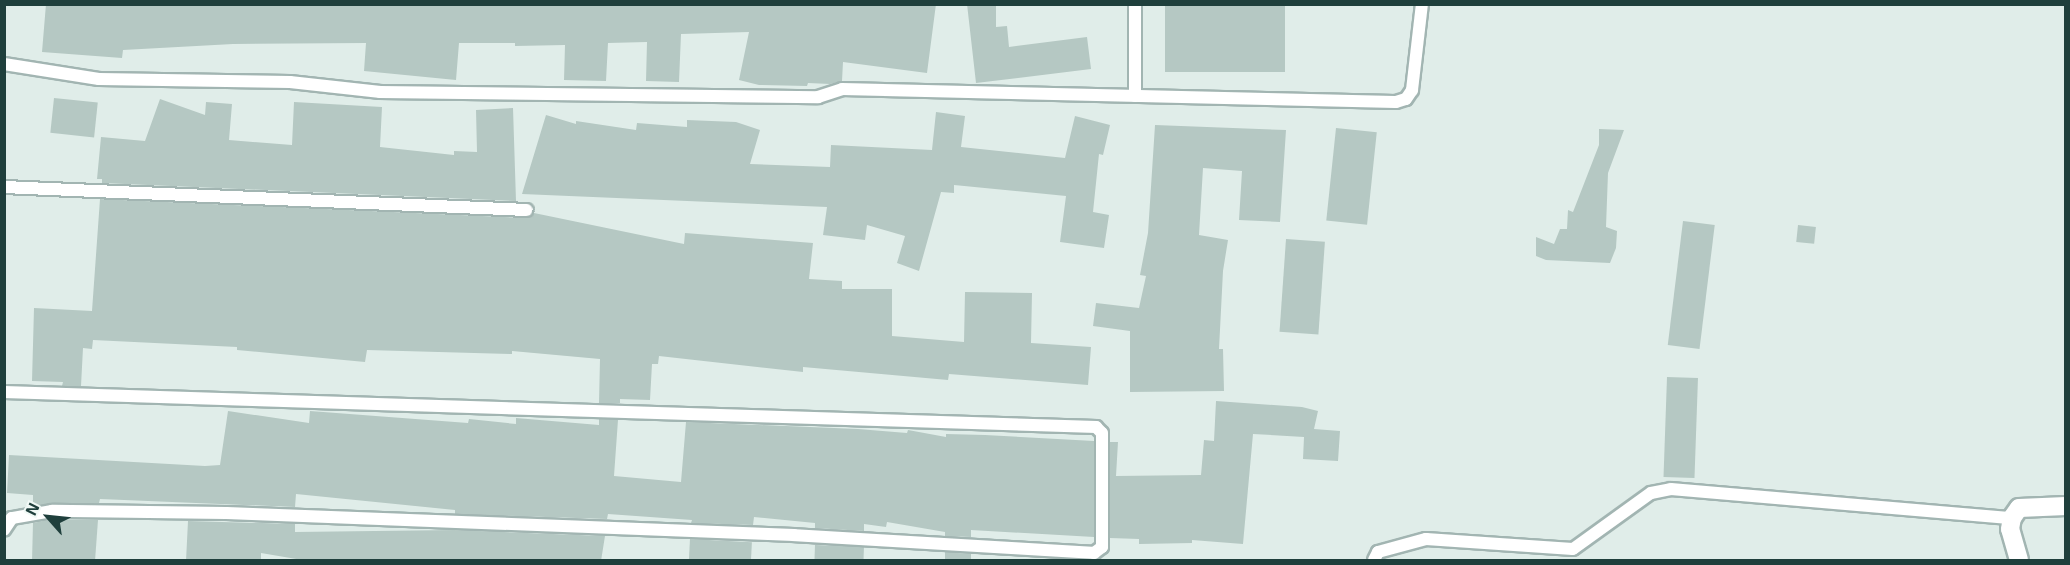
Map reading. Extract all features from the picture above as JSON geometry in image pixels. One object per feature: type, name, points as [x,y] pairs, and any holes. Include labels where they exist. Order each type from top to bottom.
[{"type":"street","points":[[2019,561],[2010,529],[2012,518],[2019,508],[2066,506]]},
{"type":"lane","points":[[1134,4],[1135,96]]},
{"type":"lane","points":[[4,64],[99,79],[290,82],[380,92],[818,97],[842,89],[1396,102],[1406,99],[1412,90],[1422,4]]},
{"type":"lane","points":[[4,188],[526,210]]},
{"type":"lane","points":[[4,392],[1096,427],[1102,433],[1102,547],[1094,553],[794,536],[226,513],[52,511],[12,518],[4,530]]},
{"type":"lane","points":[[1374,561],[1378,552],[1426,539],[1573,549],[1651,493],[1671,489],[2012,518]]},
{"type":"building","points":[[46,4],[936,4],[927,73],[843,62],[842,81],[830,84],[808,83],[807,86],[759,85],[739,80],[749,32],[681,34],[679,82],[646,81],[647,42],[608,43],[606,81],[564,80],[565,45],[515,46],[515,43],[459,43],[456,80],[364,71],[366,43],[233,44],[123,50],[122,58],[42,52]]},
{"type":"building","points":[[967,4],[996,4],[996,27],[1007,26],[1009,47],[1087,37],[1091,69],[976,83]]},
{"type":"building","points":[[1165,4],[1285,4],[1285,72],[1165,72]]},
{"type":"building","points":[[54,98],[98,103],[94,137],[50,133]]},
{"type":"building","points":[[160,99],[205,115],[206,102],[232,104],[229,140],[292,145],[294,102],[382,107],[380,147],[454,155],[454,151],[477,152],[476,110],[513,108],[516,201],[102,183],[102,179],[97,179],[101,137],[145,141]]},
{"type":"building","points":[[936,112],[965,116],[961,147],[1065,158],[1075,116],[1110,125],[1103,155],[1099,154],[1093,212],[1109,215],[1104,248],[1060,242],[1066,196],[954,185],[954,193],[941,192],[919,271],[897,263],[905,236],[867,225],[865,240],[823,235],[827,207],[522,194],[546,115],[576,124],[576,121],[636,130],[637,123],[687,127],[687,120],[736,122],[760,130],[750,164],[830,167],[831,145],[932,150]]},
{"type":"building","points":[[1155,125],[1286,130],[1280,222],[1239,220],[1242,171],[1203,168],[1199,235],[1228,240],[1223,271],[1219,349],[1223,349],[1224,391],[1130,392],[1130,331],[1093,326],[1096,303],[1139,308],[1146,276],[1140,275],[1148,233]]},
{"type":"building","points":[[1336,128],[1377,132],[1367,225],[1326,220]]},
{"type":"building","points":[[1599,129],[1624,130],[1608,173],[1606,227],[1617,231],[1616,248],[1610,263],[1546,260],[1536,256],[1536,237],[1554,244],[1560,229],[1567,229],[1568,210],[1573,212],[1599,145]]},
{"type":"building","points":[[100,199],[526,218],[534,213],[684,244],[685,233],[813,243],[809,279],[842,281],[842,289],[892,289],[892,336],[964,342],[965,292],[1032,293],[1031,343],[1091,347],[1088,385],[949,374],[948,380],[803,367],[803,372],[659,356],[658,364],[652,364],[650,400],[620,399],[620,403],[599,403],[600,359],[512,351],[512,354],[367,350],[365,362],[237,350],[237,347],[93,340],[92,349],[83,348],[81,386],[62,386],[63,382],[32,381],[34,308],[92,311]]},
{"type":"building","points":[[1683,221],[1715,225],[1700,349],[1668,345]]},
{"type":"building","points":[[1798,225],[1816,227],[1814,244],[1796,242]]},
{"type":"building","points":[[1286,239],[1325,242],[1318,334],[1280,332]]},
{"type":"building","points":[[1667,377],[1698,378],[1694,478],[1664,477]]},
{"type":"building","points":[[1216,401],[1302,407],[1318,411],[1314,429],[1340,431],[1338,461],[1303,459],[1304,437],[1253,434],[1243,544],[1192,540],[1192,543],[1139,544],[1139,539],[1110,538],[1110,442],[1118,442],[1116,476],[1201,475],[1204,440],[1214,441]]},
{"type":"building","points":[[228,411],[309,423],[310,411],[468,423],[469,419],[516,424],[516,418],[599,425],[599,419],[618,420],[614,476],[681,482],[686,422],[907,433],[908,430],[946,437],[946,434],[985,435],[1094,441],[1094,537],[971,530],[971,537],[945,536],[945,532],[887,522],[886,527],[864,524],[864,531],[815,528],[815,523],[754,517],[753,525],[691,523],[692,520],[608,514],[607,519],[455,514],[455,510],[296,494],[295,507],[100,499],[99,503],[52,503],[33,506],[33,495],[7,493],[9,455],[220,465]]},
{"type":"building","points":[[53,519],[98,520],[95,561],[32,561],[33,523]]},
{"type":"building","points":[[188,521],[295,524],[295,532],[454,530],[605,536],[601,561],[308,561],[261,553],[261,561],[186,561]]},
{"type":"building","points":[[690,539],[752,542],[751,560],[689,560]]},
{"type":"building","points":[[815,545],[864,547],[864,560],[814,560]]},
{"type":"building","points":[[945,552],[971,554],[971,561],[945,561]]}]
